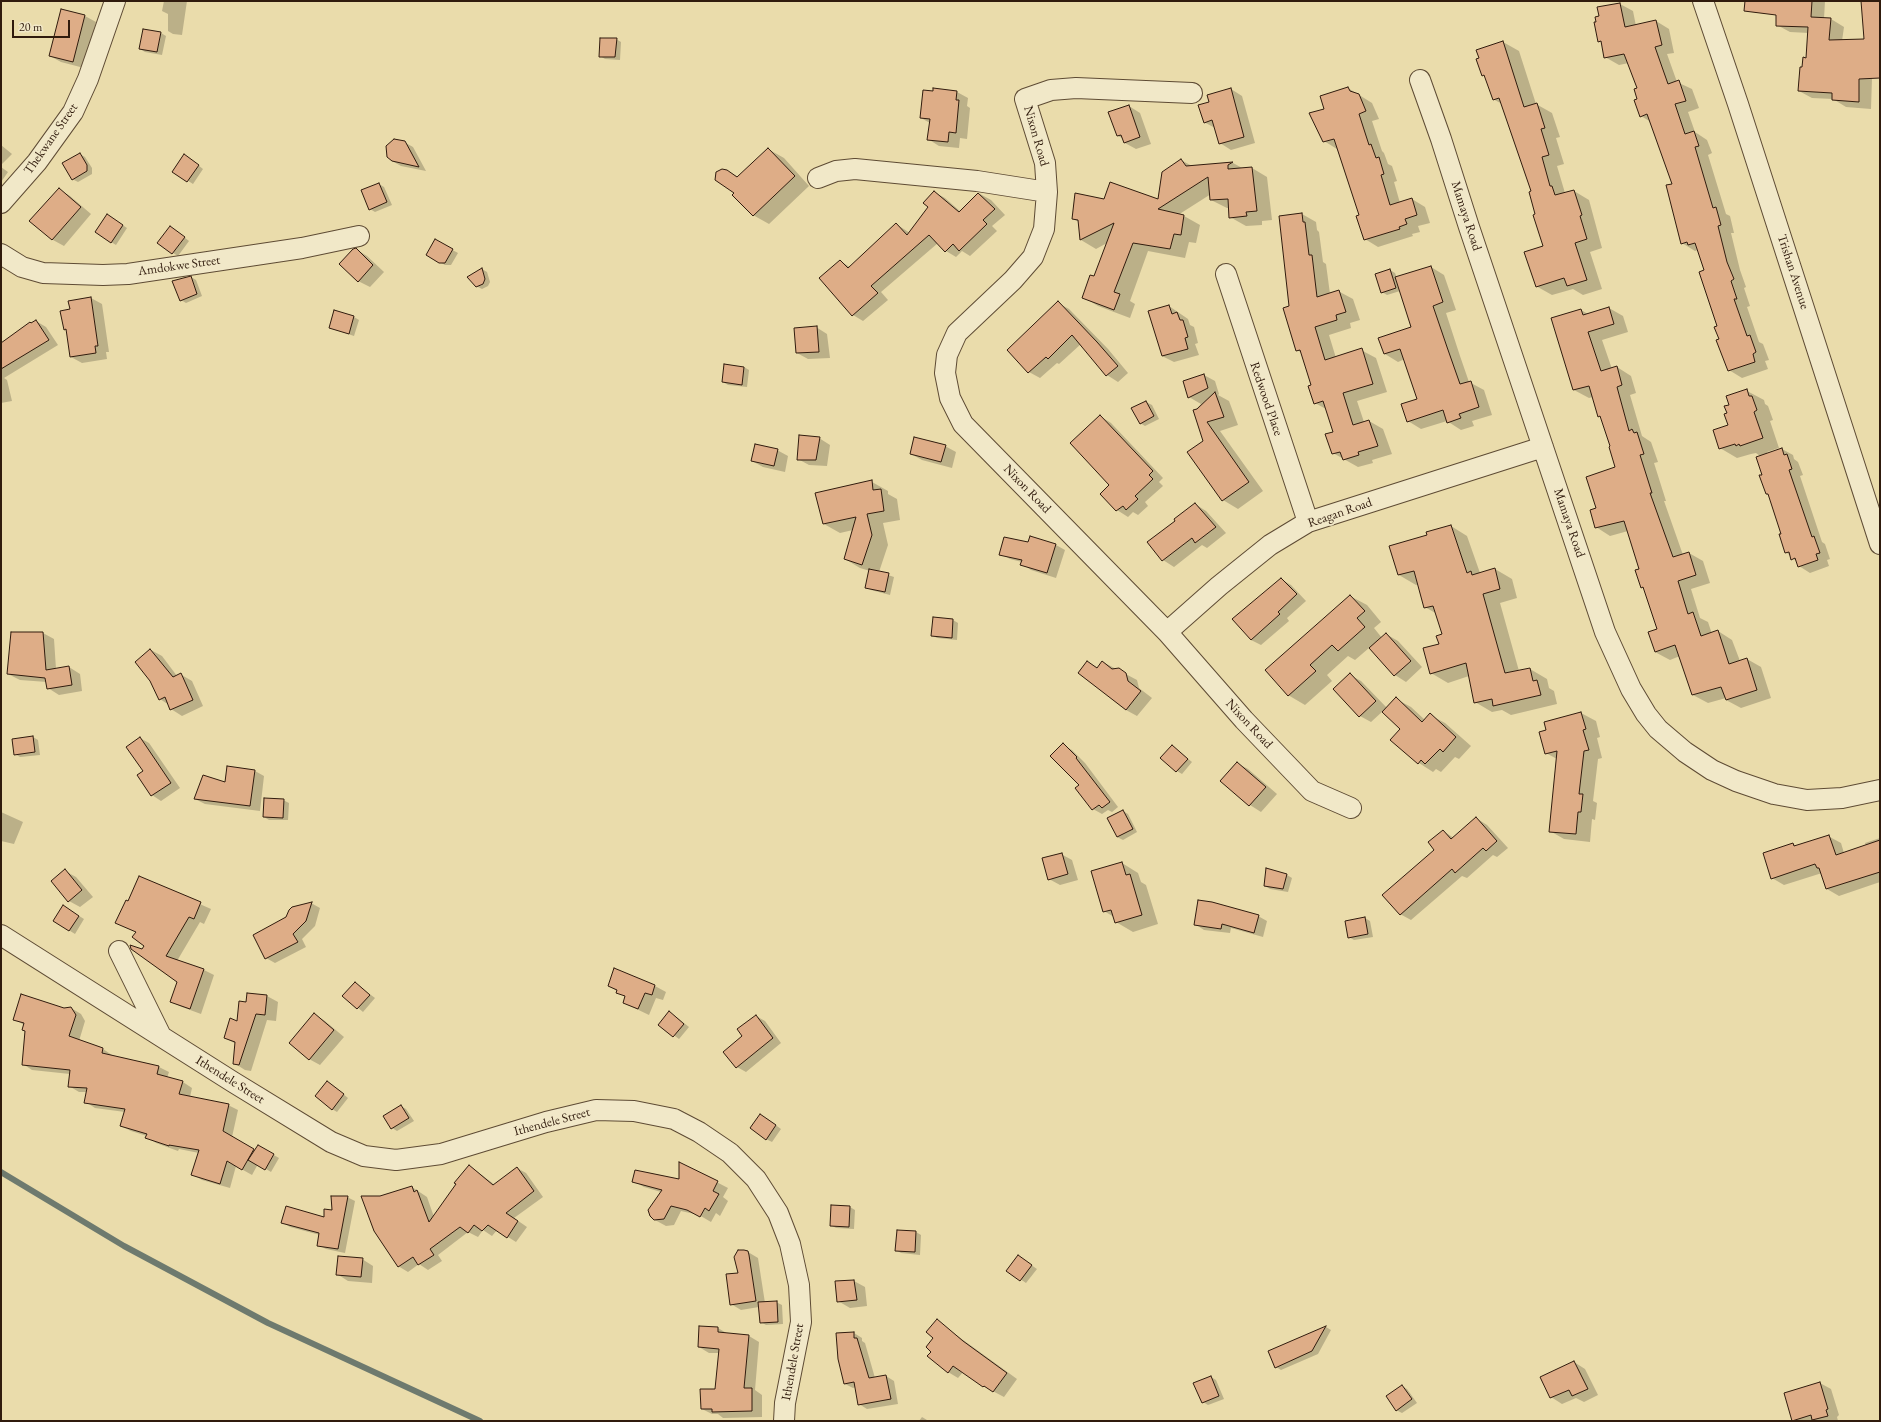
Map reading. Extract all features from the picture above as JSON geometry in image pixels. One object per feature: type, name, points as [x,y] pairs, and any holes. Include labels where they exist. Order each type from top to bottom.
[{"type":"street","name":"Thekwane Street","points":[[1,203],[37,162],[73,112],[88,79],[115,1]]},
{"type":"street","name":"Trishan Avenue","points":[[1703,1],[1738,104],[1880,544]]},
{"type":"street","name":"Mamaya Road","points":[[1420,80],[1605,632],[1630,689],[1646,714],[1658,729],[1685,752],[1712,770],[1736,781],[1774,794],[1807,800],[1842,798],[1880,790]]},
{"type":"street","name":"Nixon Road","points":[[1192,94],[1076,88],[1051,90],[1025,99],[1045,163],[1047,192],[1044,228],[1033,257],[1013,280],[957,333],[947,355],[945,373],[950,398],[963,424],[1167,632],[1244,720],[1312,791],[1351,808]]},
{"type":"street","points":[[818,178],[836,171],[855,169],[977,182],[1047,192]]},
{"type":"street","name":"Amdokwe Street","points":[[1,254],[22,267],[43,273],[103,275],[128,274],[302,248],[359,236]]},
{"type":"street","name":"Redwood Place","points":[[1226,274],[1308,522]]},
{"type":"street","name":"Reagan Road","points":[[1167,632],[1219,586],[1270,545],[1308,522],[1543,447]]},
{"type":"street","name":"Ithendele Street","points":[[1,935],[160,1034],[233,1082],[331,1142],[364,1156],[396,1160],[441,1154],[546,1122],[596,1110],[634,1111],[674,1120],[700,1132],[730,1153],[756,1179],[778,1214],[790,1244],[799,1285],[801,1322],[785,1403],[784,1421]]},
{"type":"street","points":[[119,951],[160,1034]]},
{"type":"building","points":[[1745,1],[1812,1],[1811,17],[1831,18],[1829,40],[1864,39],[1861,1],[1880,1],[1880,78],[1859,79],[1859,102],[1832,100],[1832,93],[1798,91],[1800,67],[1802,67],[1803,57],[1806,58],[1808,27],[1776,26],[1776,15],[1744,11]]},
{"type":"building","points":[[1620,3],[1625,27],[1656,20],[1662,45],[1655,47],[1668,84],[1679,80],[1686,101],[1675,104],[1685,134],[1694,131],[1699,146],[1695,147],[1713,208],[1716,207],[1721,225],[1718,226],[1727,262],[1734,279],[1731,281],[1737,299],[1734,299],[1747,336],[1750,335],[1756,352],[1753,354],[1755,362],[1728,371],[1716,340],[1719,339],[1714,327],[1717,326],[1699,272],[1704,270],[1695,243],[1688,245],[1687,242],[1681,244],[1666,185],[1672,184],[1647,114],[1640,117],[1634,100],[1637,99],[1634,89],[1637,88],[1624,54],[1604,58],[1601,41],[1598,42],[1594,22],[1596,22],[1595,17],[1599,16],[1597,7]]},
{"type":"building","points":[[61,9],[85,15],[73,62],[49,56]]},
{"type":"building","points":[[143,29],[161,32],[157,52],[139,49]]},
{"type":"building","points":[[600,38],[617,38],[615,57],[599,57]]},
{"type":"building","points":[[1503,41],[1524,107],[1537,103],[1545,128],[1541,129],[1549,155],[1542,157],[1550,186],[1552,186],[1555,195],[1574,190],[1582,215],[1580,216],[1587,239],[1575,243],[1587,280],[1567,286],[1564,278],[1536,287],[1524,252],[1543,246],[1533,215],[1535,214],[1529,192],[1531,191],[1499,98],[1493,100],[1484,75],[1482,76],[1476,59],[1479,58],[1476,50]]},
{"type":"building","points":[[1348,87],[1350,91],[1359,94],[1366,111],[1359,114],[1369,145],[1371,144],[1376,158],[1379,157],[1384,174],[1381,175],[1390,205],[1412,198],[1417,215],[1405,219],[1407,224],[1399,227],[1400,229],[1364,240],[1356,216],[1359,215],[1334,139],[1323,142],[1309,113],[1324,109],[1320,96]]},
{"type":"building","points":[[933,88],[957,91],[956,100],[959,100],[956,133],[949,132],[948,142],[927,140],[930,119],[920,118],[923,90],[933,91]]},
{"type":"building","points":[[1231,88],[1244,137],[1219,144],[1212,120],[1204,123],[1198,105],[1209,102],[1207,95]]},
{"type":"building","points":[[1129,105],[1140,137],[1124,143],[1121,135],[1117,136],[1108,112]]},
{"type":"building","points":[[394,139],[405,141],[419,167],[392,161],[387,157],[386,146]]},
{"type":"building","points":[[768,148],[795,176],[753,216],[732,195],[734,193],[715,180],[716,172],[722,169],[727,170],[737,177]]},
{"type":"building","points":[[80,153],[87,165],[87,171],[72,180],[62,163]]},
{"type":"building","points":[[184,154],[199,165],[187,182],[172,172]]},
{"type":"building","points":[[1181,159],[1186,166],[1233,162],[1228,165],[1228,169],[1252,167],[1257,211],[1246,212],[1247,216],[1229,218],[1228,199],[1210,200],[1208,177],[1158,209],[1184,215],[1181,235],[1174,234],[1170,249],[1133,243],[1114,292],[1120,294],[1114,310],[1082,298],[1090,275],[1094,276],[1114,223],[1080,240],[1078,220],[1072,219],[1075,193],[1104,199],[1110,182],[1158,199],[1162,172]]},
{"type":"building","points":[[379,183],[387,202],[369,210],[361,190]]},
{"type":"building","points":[[59,188],[81,207],[52,240],[29,221]]},
{"type":"building","points":[[934,191],[959,212],[978,193],[995,209],[983,220],[987,224],[959,251],[953,244],[945,252],[929,235],[871,286],[878,293],[852,316],[819,278],[840,260],[848,268],[896,223],[907,235],[928,207],[923,203]]},
{"type":"building","points":[[1302,213],[1303,222],[1305,222],[1309,255],[1312,255],[1317,297],[1339,290],[1346,312],[1336,315],[1337,320],[1315,327],[1325,360],[1362,348],[1373,384],[1343,393],[1353,425],[1369,420],[1378,446],[1358,452],[1359,455],[1343,460],[1340,452],[1332,454],[1325,434],[1333,432],[1323,401],[1314,404],[1308,386],[1311,385],[1300,350],[1296,351],[1283,308],[1289,306],[1279,216]]},
{"type":"building","points":[[107,214],[123,225],[111,243],[95,232]]},
{"type":"building","points":[[170,226],[185,237],[172,254],[157,243]]},
{"type":"building","points":[[435,239],[453,249],[445,263],[439,263],[426,255]]},
{"type":"building","points":[[356,248],[373,265],[358,282],[339,264],[353,249]]},
{"type":"building","points":[[1431,266],[1443,302],[1433,306],[1460,384],[1471,381],[1479,407],[1459,414],[1461,418],[1447,423],[1443,410],[1407,422],[1401,404],[1417,399],[1400,349],[1384,354],[1378,338],[1411,327],[1395,277]]},
{"type":"building","points":[[482,268],[485,279],[483,284],[476,287],[467,277]]},
{"type":"building","points":[[1390,269],[1396,288],[1381,293],[1375,274]]},
{"type":"building","points":[[191,276],[197,294],[180,301],[172,281]]},
{"type":"building","points":[[91,297],[98,346],[95,346],[96,353],[70,357],[66,329],[64,330],[60,311],[70,309],[68,301]]},
{"type":"building","points":[[1058,301],[1118,366],[1106,376],[1072,335],[1048,359],[1046,357],[1028,373],[1007,350]]},
{"type":"building","points":[[1169,305],[1172,314],[1177,312],[1180,320],[1183,320],[1188,337],[1185,338],[1188,349],[1162,356],[1148,311]]},
{"type":"building","points":[[1609,307],[1614,324],[1588,332],[1601,371],[1617,366],[1622,385],[1617,387],[1629,431],[1632,429],[1634,433],[1637,432],[1644,454],[1640,455],[1652,493],[1650,493],[1673,557],[1689,552],[1696,575],[1678,581],[1688,614],[1693,612],[1701,636],[1718,630],[1729,664],[1747,658],[1757,690],[1726,700],[1721,687],[1692,695],[1675,645],[1655,652],[1648,632],[1657,629],[1643,587],[1641,588],[1635,570],[1639,569],[1624,521],[1595,528],[1590,510],[1596,508],[1586,477],[1615,467],[1609,447],[1610,446],[1600,416],[1598,417],[1589,386],[1573,390],[1551,318],[1581,309],[1583,315]]},
{"type":"building","points":[[334,310],[354,316],[349,334],[329,328]]},
{"type":"building","points":[[36,320],[49,340],[1,369],[1,343],[30,322],[31,323]]},
{"type":"building","points":[[817,326],[819,352],[796,353],[794,328]]},
{"type":"building","points":[[724,364],[744,367],[742,385],[722,382]]},
{"type":"building","points":[[1204,374],[1208,388],[1188,398],[1183,381]]},
{"type":"building","points":[[1747,389],[1749,396],[1752,396],[1757,410],[1754,412],[1763,438],[1740,446],[1739,444],[1736,446],[1735,444],[1719,449],[1713,430],[1728,425],[1724,414],[1727,413],[1724,406],[1729,405],[1726,396]]},
{"type":"building","points":[[1215,392],[1224,417],[1207,422],[1249,482],[1222,501],[1187,452],[1203,441],[1193,410],[1197,409]]},
{"type":"building","points":[[1146,401],[1154,416],[1140,424],[1131,408]]},
{"type":"building","points":[[1100,415],[1153,471],[1149,475],[1153,479],[1135,496],[1138,499],[1126,510],[1123,506],[1116,511],[1100,494],[1109,485],[1070,443]]},
{"type":"building","points":[[799,435],[820,437],[816,460],[797,460]]},
{"type":"building","points":[[914,437],[946,445],[941,462],[910,454]]},
{"type":"building","points":[[755,444],[778,449],[774,466],[751,461]]},
{"type":"building","points":[[1782,448],[1784,455],[1787,454],[1792,469],[1789,470],[1812,537],[1814,536],[1820,553],[1816,554],[1818,560],[1798,567],[1795,558],[1791,560],[1789,552],[1785,553],[1779,534],[1781,534],[1768,494],[1766,494],[1759,475],[1762,475],[1756,457]]},
{"type":"building","points":[[872,480],[873,490],[881,489],[884,511],[867,514],[872,535],[862,565],[844,559],[856,517],[823,524],[815,493]]},
{"type":"building","points":[[1195,503],[1216,527],[1195,543],[1192,538],[1162,561],[1147,542],[1175,521],[1174,519]]},
{"type":"building","points":[[1451,525],[1467,573],[1471,571],[1472,575],[1495,568],[1500,589],[1483,594],[1505,673],[1530,668],[1533,681],[1537,680],[1541,695],[1493,706],[1492,699],[1474,703],[1466,663],[1430,674],[1423,648],[1439,644],[1436,636],[1442,634],[1433,606],[1424,608],[1414,571],[1398,575],[1389,546],[1427,535],[1426,532]]},
{"type":"building","points":[[1030,536],[1056,544],[1047,573],[1020,565],[1022,560],[999,555],[1004,537],[1028,542]]},
{"type":"building","points":[[869,569],[889,573],[885,592],[865,588]]},
{"type":"building","points":[[1281,578],[1297,594],[1278,612],[1280,614],[1251,640],[1232,619]]},
{"type":"building","points":[[1350,595],[1365,611],[1357,618],[1365,627],[1338,651],[1332,645],[1310,665],[1316,671],[1288,696],[1265,670]]},
{"type":"building","points":[[933,617],[953,619],[952,638],[931,636]]},
{"type":"building","points":[[11,632],[43,632],[46,670],[69,666],[72,685],[47,689],[45,678],[7,674]]},
{"type":"building","points":[[1386,633],[1411,661],[1394,676],[1369,648]]},
{"type":"building","points":[[150,649],[173,677],[181,673],[193,700],[170,710],[165,697],[159,700],[150,681],[135,662]]},
{"type":"building","points":[[1087,661],[1097,668],[1102,661],[1112,669],[1119,668],[1126,673],[1128,681],[1141,691],[1126,710],[1078,673]]},
{"type":"building","points":[[1350,673],[1376,701],[1359,717],[1333,689]]},
{"type":"building","points":[[1396,697],[1422,722],[1430,713],[1456,737],[1443,752],[1440,749],[1425,764],[1421,760],[1418,764],[1390,740],[1400,729],[1382,712]]},
{"type":"building","points":[[1581,712],[1586,729],[1583,730],[1589,750],[1584,751],[1579,794],[1583,794],[1581,812],[1578,812],[1576,834],[1549,832],[1557,751],[1545,754],[1539,732],[1546,730],[1544,722]]},
{"type":"building","points":[[33,736],[35,752],[14,755],[12,739]]},
{"type":"building","points":[[140,737],[171,783],[151,796],[137,775],[143,771],[126,747]]},
{"type":"building","points":[[1063,743],[1077,757],[1076,758],[1110,802],[1102,808],[1099,805],[1092,810],[1075,788],[1079,785],[1050,756]]},
{"type":"building","points":[[1172,745],[1188,759],[1176,772],[1160,758]]},
{"type":"building","points":[[1237,762],[1266,787],[1249,806],[1220,781]]},
{"type":"building","points":[[227,766],[255,770],[250,806],[194,799],[203,775],[225,782]]},
{"type":"building","points":[[264,798],[284,799],[283,818],[263,817]]},
{"type":"building","points":[[1123,810],[1133,829],[1117,837],[1107,818]]},
{"type":"building","points":[[1476,817],[1497,841],[1486,851],[1483,848],[1455,873],[1452,869],[1400,915],[1382,895],[1434,850],[1428,842],[1443,830],[1451,839]]},
{"type":"building","points":[[1829,835],[1836,855],[1880,840],[1880,872],[1826,889],[1819,868],[1817,868],[1815,864],[1771,879],[1763,853],[1793,843],[1794,846]]},
{"type":"building","points":[[1062,853],[1068,874],[1048,880],[1042,858]]},
{"type":"building","points":[[1122,862],[1126,875],[1130,874],[1142,915],[1115,923],[1111,910],[1103,912],[1091,871]]},
{"type":"building","points":[[1266,868],[1287,874],[1283,889],[1264,886]]},
{"type":"building","points":[[65,869],[82,890],[68,902],[51,881]]},
{"type":"building","points":[[139,876],[201,902],[194,919],[189,917],[166,956],[204,969],[190,1009],[170,1002],[177,982],[131,949],[130,945],[142,949],[144,946],[132,937],[136,932],[115,923],[126,900],[128,901]]},
{"type":"building","points":[[1198,900],[1212,902],[1259,915],[1254,933],[1222,924],[1221,929],[1194,925]]},
{"type":"building","points":[[312,902],[306,921],[293,934],[298,942],[265,959],[253,935],[286,917],[292,907]]},
{"type":"building","points":[[63,905],[79,916],[69,931],[53,921]]},
{"type":"building","points":[[1365,917],[1368,934],[1348,938],[1345,921]]},
{"type":"building","points":[[614,968],[655,985],[652,995],[645,993],[638,1009],[623,1003],[625,996],[616,993],[617,990],[608,986]]},
{"type":"building","points":[[355,982],[370,995],[357,1009],[342,996]]},
{"type":"building","points":[[247,993],[267,995],[265,1015],[256,1014],[239,1065],[233,1064],[235,1042],[224,1038],[230,1018],[237,1021],[239,1001],[246,1002]]},
{"type":"building","points":[[21,994],[64,1008],[71,1007],[76,1015],[69,1036],[103,1048],[102,1053],[159,1066],[157,1074],[183,1081],[179,1094],[229,1104],[223,1131],[254,1149],[242,1170],[227,1161],[220,1184],[191,1175],[199,1150],[169,1146],[145,1138],[147,1134],[120,1126],[125,1109],[84,1103],[87,1088],[68,1087],[70,1070],[22,1065],[25,1031],[22,1030],[24,1023],[13,1020]]},
{"type":"building","points":[[669,1011],[684,1024],[673,1037],[658,1025]]},
{"type":"building","points":[[314,1013],[334,1030],[309,1060],[289,1043]]},
{"type":"building","points":[[756,1015],[773,1038],[736,1068],[723,1052],[742,1036],[737,1029]]},
{"type":"building","points":[[327,1081],[344,1094],[332,1110],[315,1096]]},
{"type":"building","points":[[401,1105],[409,1118],[391,1129],[383,1116]]},
{"type":"building","points":[[760,1114],[776,1125],[766,1140],[750,1128]]},
{"type":"building","points":[[258,1145],[274,1154],[265,1170],[248,1160]]},
{"type":"building","points":[[679,1162],[718,1181],[713,1191],[719,1194],[709,1211],[705,1208],[700,1217],[687,1210],[671,1206],[664,1219],[654,1220],[650,1216],[648,1210],[662,1190],[632,1182],[635,1170],[679,1179]]},
{"type":"building","points":[[469,1165],[493,1185],[517,1167],[534,1191],[506,1213],[518,1221],[507,1238],[488,1225],[482,1231],[474,1225],[468,1233],[460,1227],[430,1249],[434,1255],[418,1265],[413,1257],[398,1267],[374,1231],[361,1196],[380,1196],[412,1186],[414,1192],[417,1190],[429,1222],[456,1184],[454,1183]]},
{"type":"building","points":[[331,1196],[348,1196],[338,1249],[317,1246],[319,1233],[281,1223],[286,1206],[324,1217],[324,1209],[332,1210]]},
{"type":"building","points":[[831,1205],[850,1206],[849,1227],[830,1226]]},
{"type":"building","points":[[897,1230],[916,1231],[915,1252],[895,1251]]},
{"type":"building","points":[[738,1250],[748,1251],[756,1301],[730,1305],[726,1274],[738,1273],[734,1257]]},
{"type":"building","points":[[1018,1255],[1032,1265],[1020,1281],[1006,1271]]},
{"type":"building","points":[[338,1256],[363,1258],[361,1277],[336,1275]]},
{"type":"building","points":[[854,1280],[857,1300],[837,1302],[835,1281]]},
{"type":"building","points":[[777,1301],[778,1322],[760,1323],[758,1302]]},
{"type":"building","points":[[937,1319],[963,1341],[1007,1373],[993,1392],[984,1386],[983,1387],[953,1366],[948,1373],[927,1356],[931,1352],[926,1347],[933,1338],[926,1332]]},
{"type":"building","points":[[699,1326],[718,1327],[718,1332],[749,1335],[744,1388],[752,1388],[752,1411],[712,1412],[712,1409],[701,1409],[700,1389],[715,1389],[719,1349],[698,1347]]},
{"type":"building","points":[[1326,1326],[1312,1351],[1275,1368],[1268,1351]]},
{"type":"building","points":[[854,1332],[854,1338],[857,1338],[869,1378],[886,1375],[891,1399],[858,1405],[854,1382],[844,1384],[838,1359],[836,1333]]},
{"type":"building","points":[[1574,1361],[1588,1389],[1572,1396],[1569,1390],[1550,1398],[1540,1377]]},
{"type":"building","points":[[1211,1376],[1219,1396],[1202,1403],[1193,1383]]},
{"type":"building","points":[[1820,1382],[1828,1409],[1826,1410],[1828,1416],[1812,1420],[1811,1415],[1792,1421],[1784,1393]]},
{"type":"building","points":[[1402,1385],[1412,1399],[1396,1411],[1386,1396]]},
{"type":"waterway","points":[[1,1172],[124,1246],[268,1323],[480,1421]]}]
